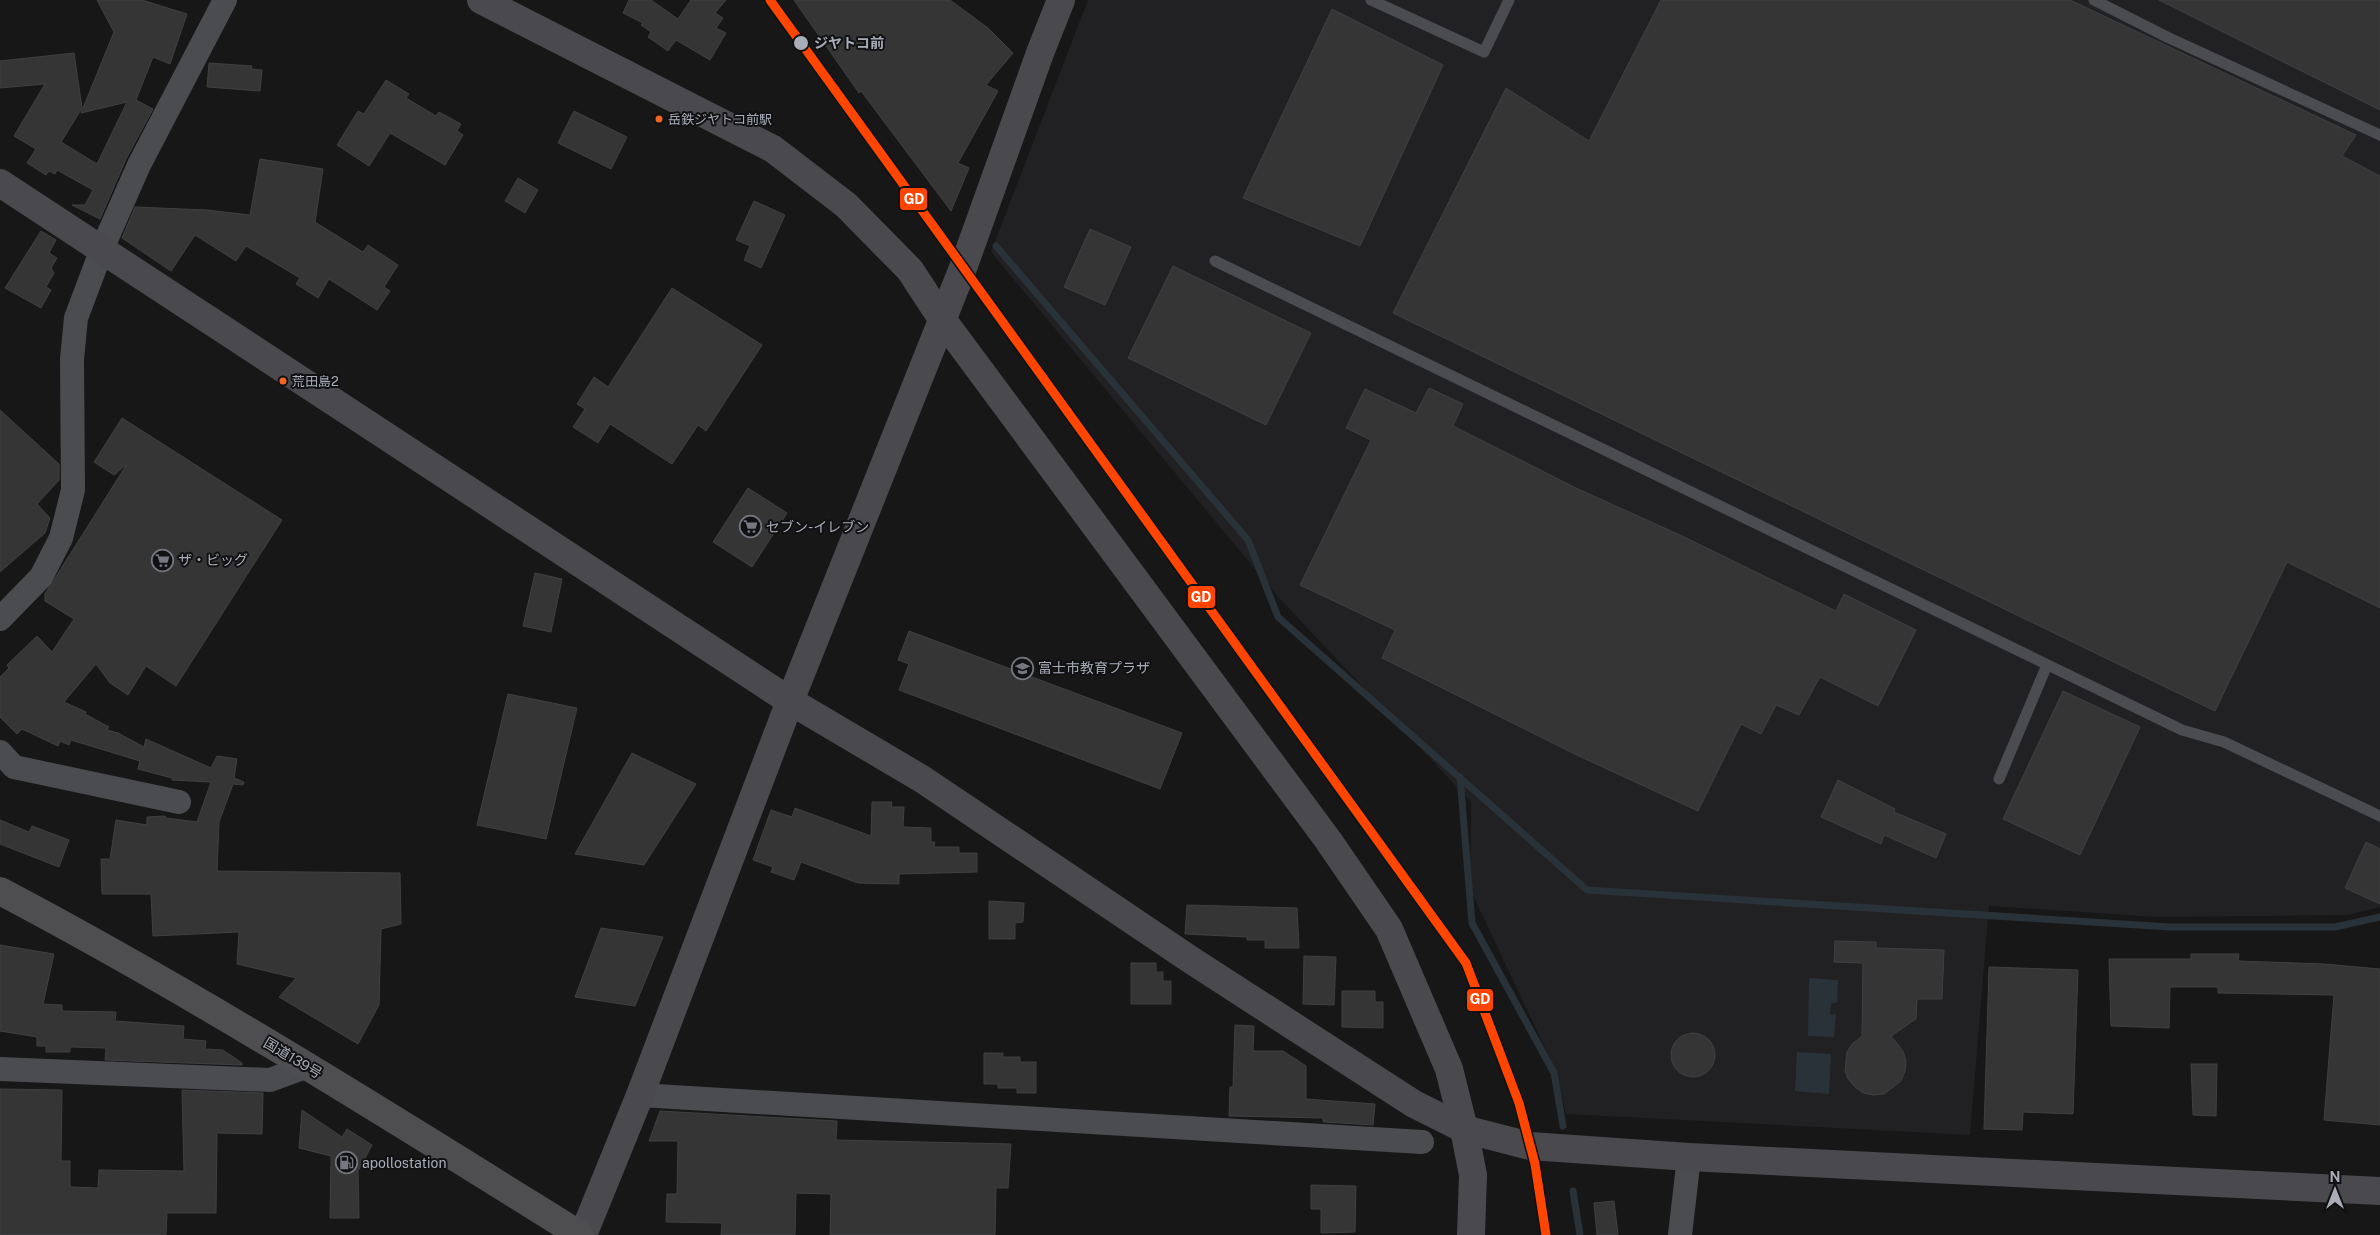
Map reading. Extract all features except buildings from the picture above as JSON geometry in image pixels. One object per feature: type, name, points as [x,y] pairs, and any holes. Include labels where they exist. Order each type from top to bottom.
[{"type":"highway","name":"国道139号","points":[[0,891],[77,932],[308,1066],[581,1235]]},
{"type":"street","points":[[0,618],[41,576],[60,538],[73,490],[72,359],[76,318],[102,249],[139,165],[225,0]]},
{"type":"street","points":[[481,0],[773,149],[846,204],[910,270],[942,319],[1328,840],[1389,929],[1449,1069],[1473,1175],[1471,1235]]},
{"type":"street","points":[[581,1235],[640,1095],[790,701],[963,268],[1040,53],[1061,0]]},
{"type":"street","points":[[0,183],[790,701],[922,779],[1191,960],[1414,1104],[1464,1129],[1530,1146],[1689,1157],[2380,1191]]},
{"type":"street","points":[[0,752],[14,767],[179,802]]},
{"type":"street","points":[[0,1069],[270,1080],[308,1066]]},
{"type":"street","points":[[640,1095],[1422,1142]]},
{"type":"street","points":[[1680,1235],[1689,1157]]},
{"type":"lane","points":[[1371,0],[1484,52],[1509,0]]},
{"type":"lane","points":[[2094,0],[2167,37],[2380,135]]},
{"type":"lane","points":[[1215,262],[2182,730],[2224,742],[2380,816]]},
{"type":"lane","points":[[1999,778],[2047,665]]},
{"type":"shaded area","points":[[1088,0],[2380,0],[2380,907],[2348,915],[2156,917],[1989,906],[1970,1135],[1566,1114],[1554,1067],[1470,889],[1471,802],[1281,600],[991,252]]},
{"type":"shaded area","points":[[1809,978],[1838,980],[1837,1002],[1831,1004],[1830,1015],[1836,1014],[1834,1037],[1808,1036]]},
{"type":"shaded area","points":[[1797,1052],[1831,1054],[1829,1094],[1795,1091]]},
{"type":"waterway","points":[[996,246],[1248,540],[1278,617],[1587,890],[2170,927],[2335,927],[2380,917]]},
{"type":"waterway","points":[[1460,777],[1472,923],[1554,1073],[1563,1126]]},
{"type":"waterway","points":[[1573,1191],[1580,1235]]},
{"type":"transit line","name":"GD","points":[[770,0],[1466,963],[1519,1103],[1535,1164],[1546,1235]]},
{"type":"place","name":"ジヤトコ前","points":[[801,43]]},
{"type":"place","name":"岳鉄ジヤトコ前駅","points":[[659,119]]},
{"type":"place","name":"荒田島2","points":[[283,381]]},
{"type":"place","name":"セブン-イレブン","points":[[750,527]]},
{"type":"place","name":"ザ・ビッグ","points":[[162,560]]},
{"type":"place","name":"富士市教育プラザ","points":[[1022,668]]},
{"type":"place","name":"apollostation","points":[[346,1163]]}]
